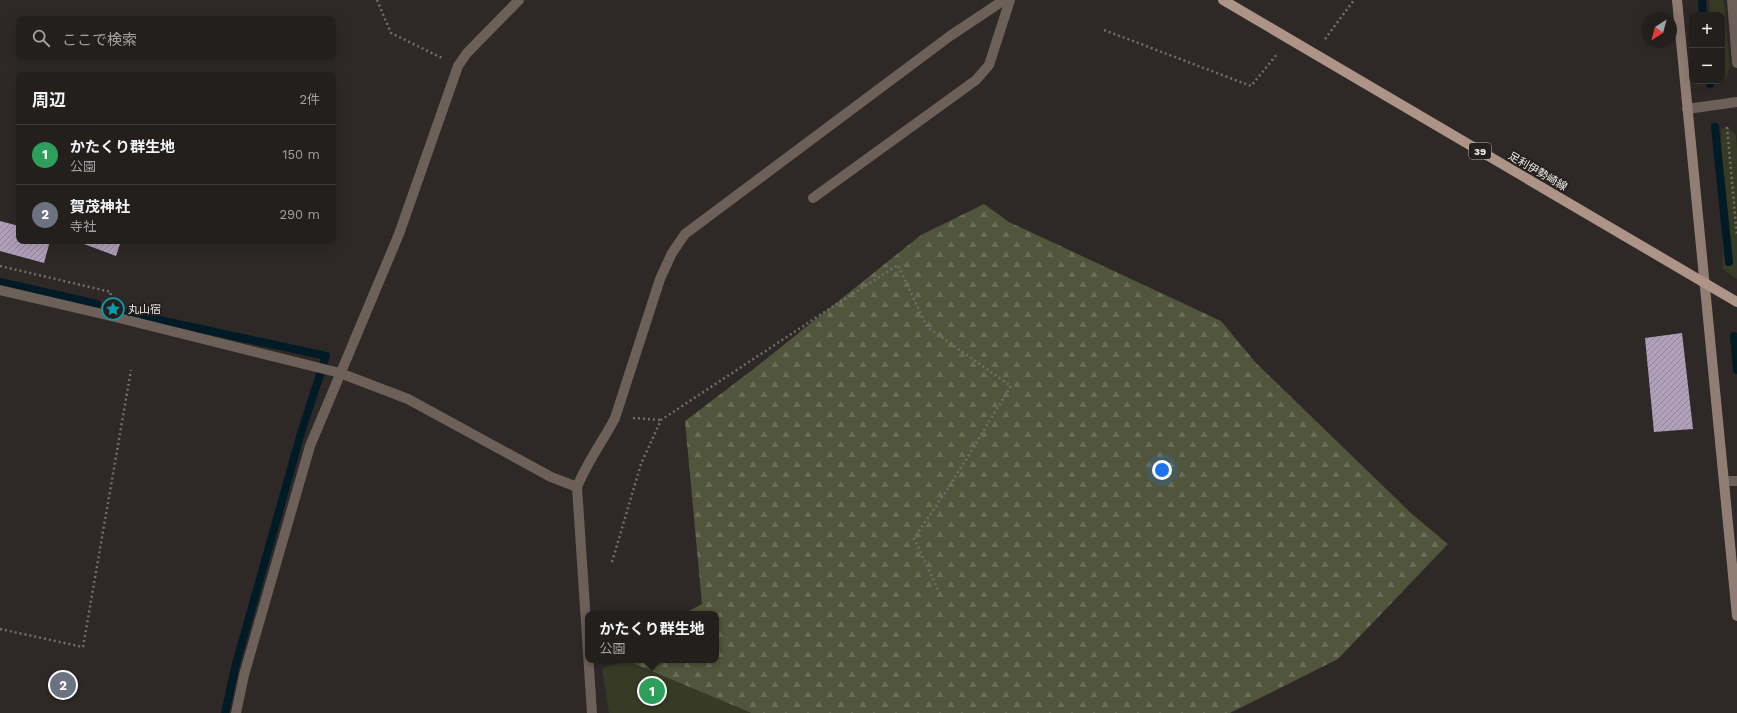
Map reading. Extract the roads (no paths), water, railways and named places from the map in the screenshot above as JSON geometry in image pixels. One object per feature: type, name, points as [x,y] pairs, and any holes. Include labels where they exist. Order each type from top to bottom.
[{"type":"main road","name":"足利伊勢崎線","points":[[1223,0],[1737,302]]},
{"type":"street","points":[[236,713],[248,660],[310,446],[399,234],[458,66],[467,53],[519,0]]},
{"type":"street","points":[[586,611],[578,487],[583,472],[615,418],[660,279],[672,253],[685,234],[950,36],[1004,0]]},
{"type":"street","points":[[813,198],[976,80],[989,65],[1010,0]]},
{"type":"street","points":[[1677,0],[1737,616]]},
{"type":"street","points":[[1732,0],[1737,62]]},
{"type":"street","points":[[1687,109],[1737,102]]},
{"type":"street","points":[[0,290],[340,372],[408,399],[551,477],[578,487]]},
{"type":"street","points":[[1724,482],[1737,480]]},
{"type":"street","points":[[589,663],[592,713]]},
{"type":"waterway","points":[[1702,0],[1703,12]]},
{"type":"waterway","points":[[1715,127],[1729,262]]},
{"type":"waterway","points":[[0,282],[97,304]]},
{"type":"waterway","points":[[118,311],[326,356],[301,433],[236,664],[225,713]]},
{"type":"waterway","points":[[1734,336],[1737,370]]},
{"type":"place","name":"丸山宿","points":[[113,309]]},
{"type":"place","name":"賀茂神社","points":[[63,685]]},
{"type":"place","name":"かたくり群生地","points":[[652,691]]}]
